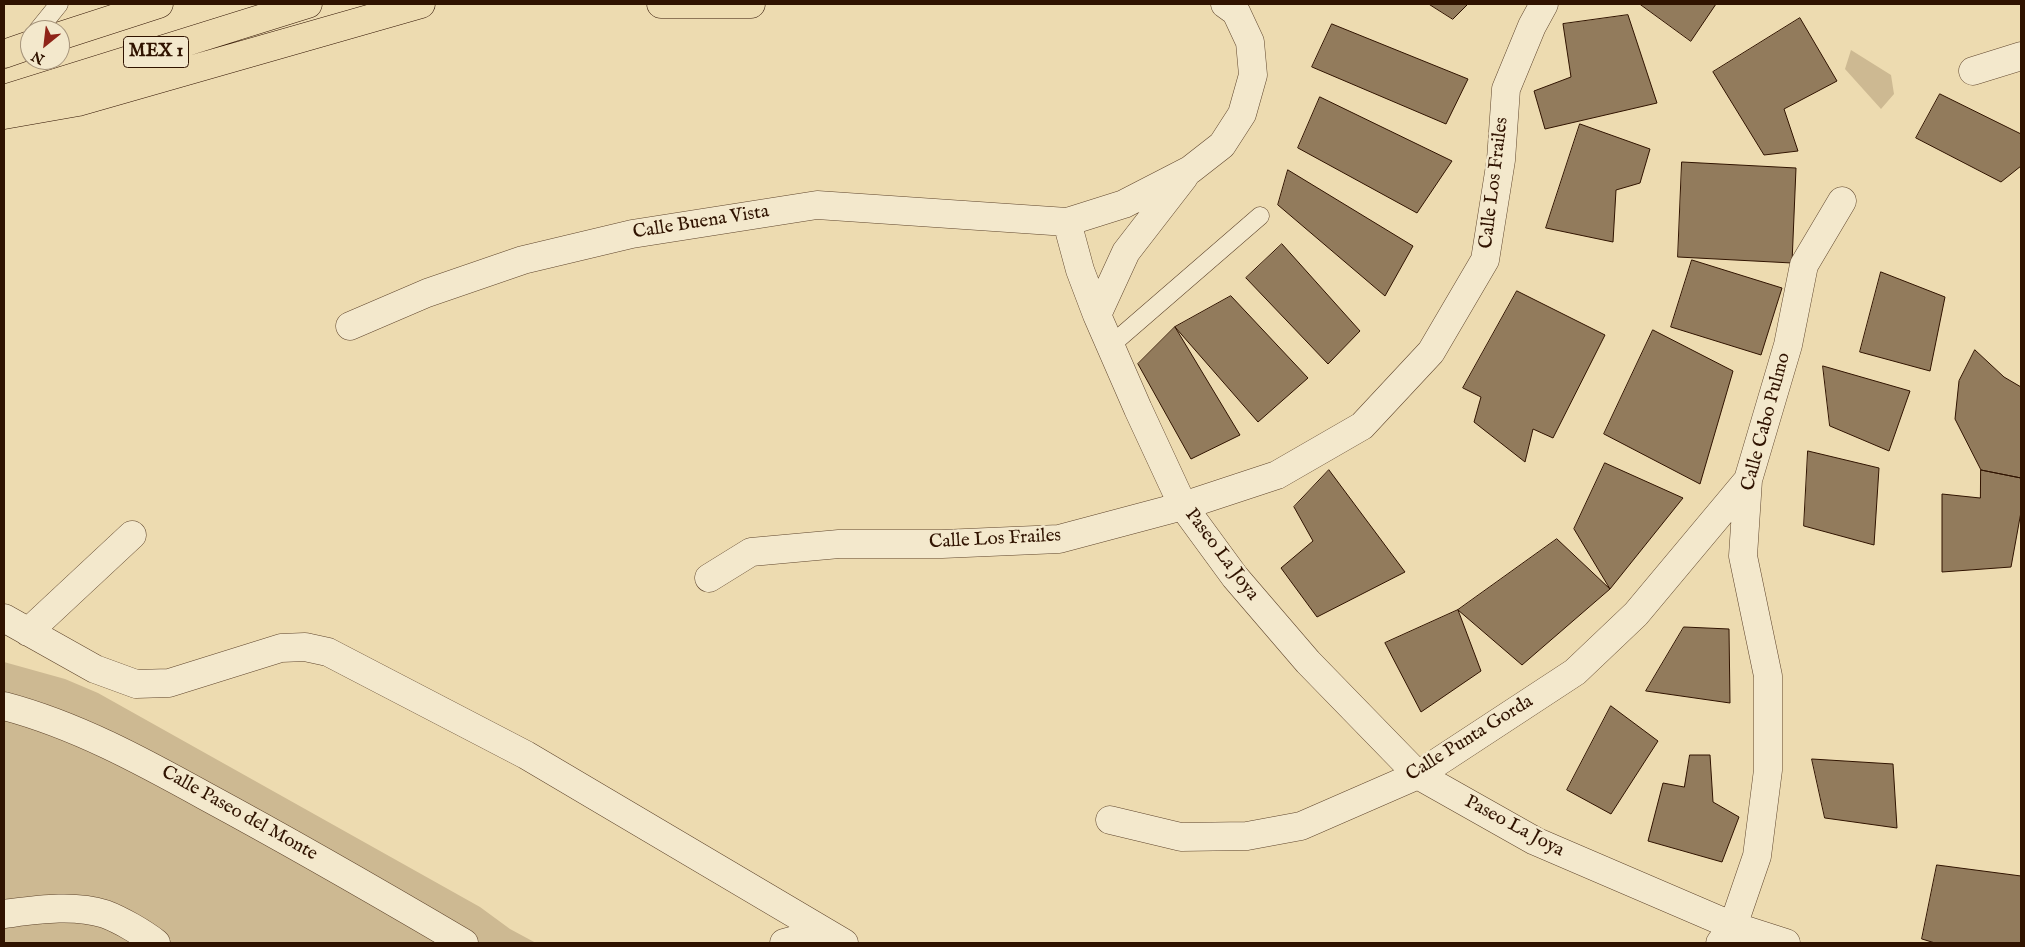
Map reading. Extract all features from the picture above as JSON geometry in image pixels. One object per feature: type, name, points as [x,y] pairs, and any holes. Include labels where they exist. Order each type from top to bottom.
[{"type":"highway","name":"MEX 1","points":[[70,33],[159,4]]},
{"type":"highway","name":"MEX 1","points":[[4,100],[308,4]]},
{"type":"highway","points":[[4,115],[78,102],[422,4]]},
{"type":"highway","points":[[661,4],[751,4]]},
{"type":"street","points":[[1067,222],[1124,204],[1190,170],[1222,145],[1242,114],[1253,75],[1250,42],[1236,12],[1225,4]]},
{"type":"street","name":"Calle Los Frailes","points":[[709,578],[751,552],[839,544],[942,544],[1060,539],[1183,506],[1278,475],[1362,426],[1431,352],[1486,260],[1501,160],[1506,89],[1532,26],[1544,4]]},
{"type":"street","points":[[1973,71],[2021,56]]},
{"type":"street","points":[[1097,314],[1126,252],[1190,170]]},
{"type":"street","name":"Calle Cabo Pulmo","points":[[1726,934],[1757,856],[1768,770],[1768,676],[1743,556],[1748,480],[1788,345],[1804,265],[1842,201]]},
{"type":"street","name":"Calle Buena Vista","points":[[350,326],[427,293],[523,260],[632,234],[817,206],[1067,222]]},
{"type":"street","name":"Paseo La Joya","points":[[1067,222],[1080,270],[1097,314],[1183,506],[1235,577],[1308,662],[1418,775],[1535,841],[1726,934],[1786,943]]},
{"type":"street","name":"Calle Punta Gorda","points":[[1110,820],[1181,837],[1247,836],[1302,826],[1418,775],[1575,672],[1636,614],[1748,480]]},
{"type":"street","points":[[28,632],[132,535]]},
{"type":"street","points":[[4,618],[95,669],[136,684],[169,683],[281,648],[305,647],[328,652],[526,755],[834,938]]},
{"type":"street","name":"Calle Paseo del Monte","points":[[4,706],[36,714],[99,740],[143,762],[305,850],[464,943]]},
{"type":"street","points":[[4,914],[72,909],[105,914],[156,943]]},
{"type":"street","points":[[784,943],[834,938]]},
{"type":"lane","points":[[45,20],[59,4]]},
{"type":"lane","points":[[1111,345],[1260,216]]},
{"type":"shaded area","points":[[1851,50],[1891,75],[1894,94],[1881,109],[1845,69]]},
{"type":"shaded area","points":[[4,662],[65,679],[98,693],[480,907],[510,929],[536,943],[4,943]]},
{"type":"building","points":[[1429,4],[1468,4],[1453,19]]},
{"type":"building","points":[[1640,4],[1716,4],[1691,41]]},
{"type":"building","points":[[1628,15],[1657,103],[1545,129],[1534,91],[1571,77],[1563,24]]},
{"type":"building","points":[[1800,18],[1837,81],[1784,109],[1798,151],[1764,155],[1713,72]]},
{"type":"building","points":[[1332,24],[1468,79],[1446,124],[1312,67]]},
{"type":"building","points":[[1940,94],[2021,134],[2021,166],[2001,182],[1916,138]]},
{"type":"building","points":[[1320,97],[1452,161],[1417,213],[1298,148]]},
{"type":"building","points":[[1580,124],[1650,149],[1640,183],[1616,190],[1613,242],[1546,228]]},
{"type":"building","points":[[1682,162],[1796,168],[1792,263],[1678,257]]},
{"type":"building","points":[[1288,170],[1413,246],[1385,296],[1278,205]]},
{"type":"building","points":[[1282,244],[1360,331],[1328,364],[1246,278]]},
{"type":"building","points":[[1692,260],[1782,288],[1761,355],[1671,327]]},
{"type":"building","points":[[1881,272],[1945,297],[1930,371],[1860,352]]},
{"type":"building","points":[[1517,291],[1605,335],[1553,438],[1533,429],[1525,462],[1474,422],[1481,397],[1463,388]]},
{"type":"building","points":[[1231,296],[1308,378],[1258,422],[1175,327]]},
{"type":"building","points":[[1175,327],[1240,435],[1191,459],[1138,364]]},
{"type":"building","points":[[1653,330],[1733,371],[1700,484],[1604,434]]},
{"type":"building","points":[[1975,350],[2004,377],[2021,387],[2021,478],[1981,470],[1955,419],[1959,381]]},
{"type":"building","points":[[1823,366],[1910,391],[1889,451],[1830,426]]},
{"type":"building","points":[[1808,451],[1879,468],[1874,545],[1804,526]]},
{"type":"building","points":[[1605,463],[1683,498],[1610,589],[1574,529]]},
{"type":"building","points":[[1329,470],[1405,572],[1317,617],[1281,568],[1313,541],[1294,507]]},
{"type":"building","points":[[1981,470],[2021,478],[2021,512],[2011,567],[1942,572],[1942,494],[1980,498]]},
{"type":"building","points":[[1557,539],[1610,589],[1522,665],[1458,610]]},
{"type":"building","points":[[1458,610],[1481,671],[1421,712],[1385,643]]},
{"type":"building","points":[[1684,627],[1729,629],[1730,703],[1646,691]]},
{"type":"building","points":[[1611,706],[1658,741],[1611,814],[1567,790]]},
{"type":"building","points":[[1690,755],[1710,755],[1713,802],[1739,817],[1722,862],[1648,841],[1663,783],[1684,787]]},
{"type":"building","points":[[1812,759],[1893,764],[1897,828],[1825,818]]},
{"type":"building","points":[[1937,865],[2021,876],[2021,943],[1935,943],[1922,939]]}]
